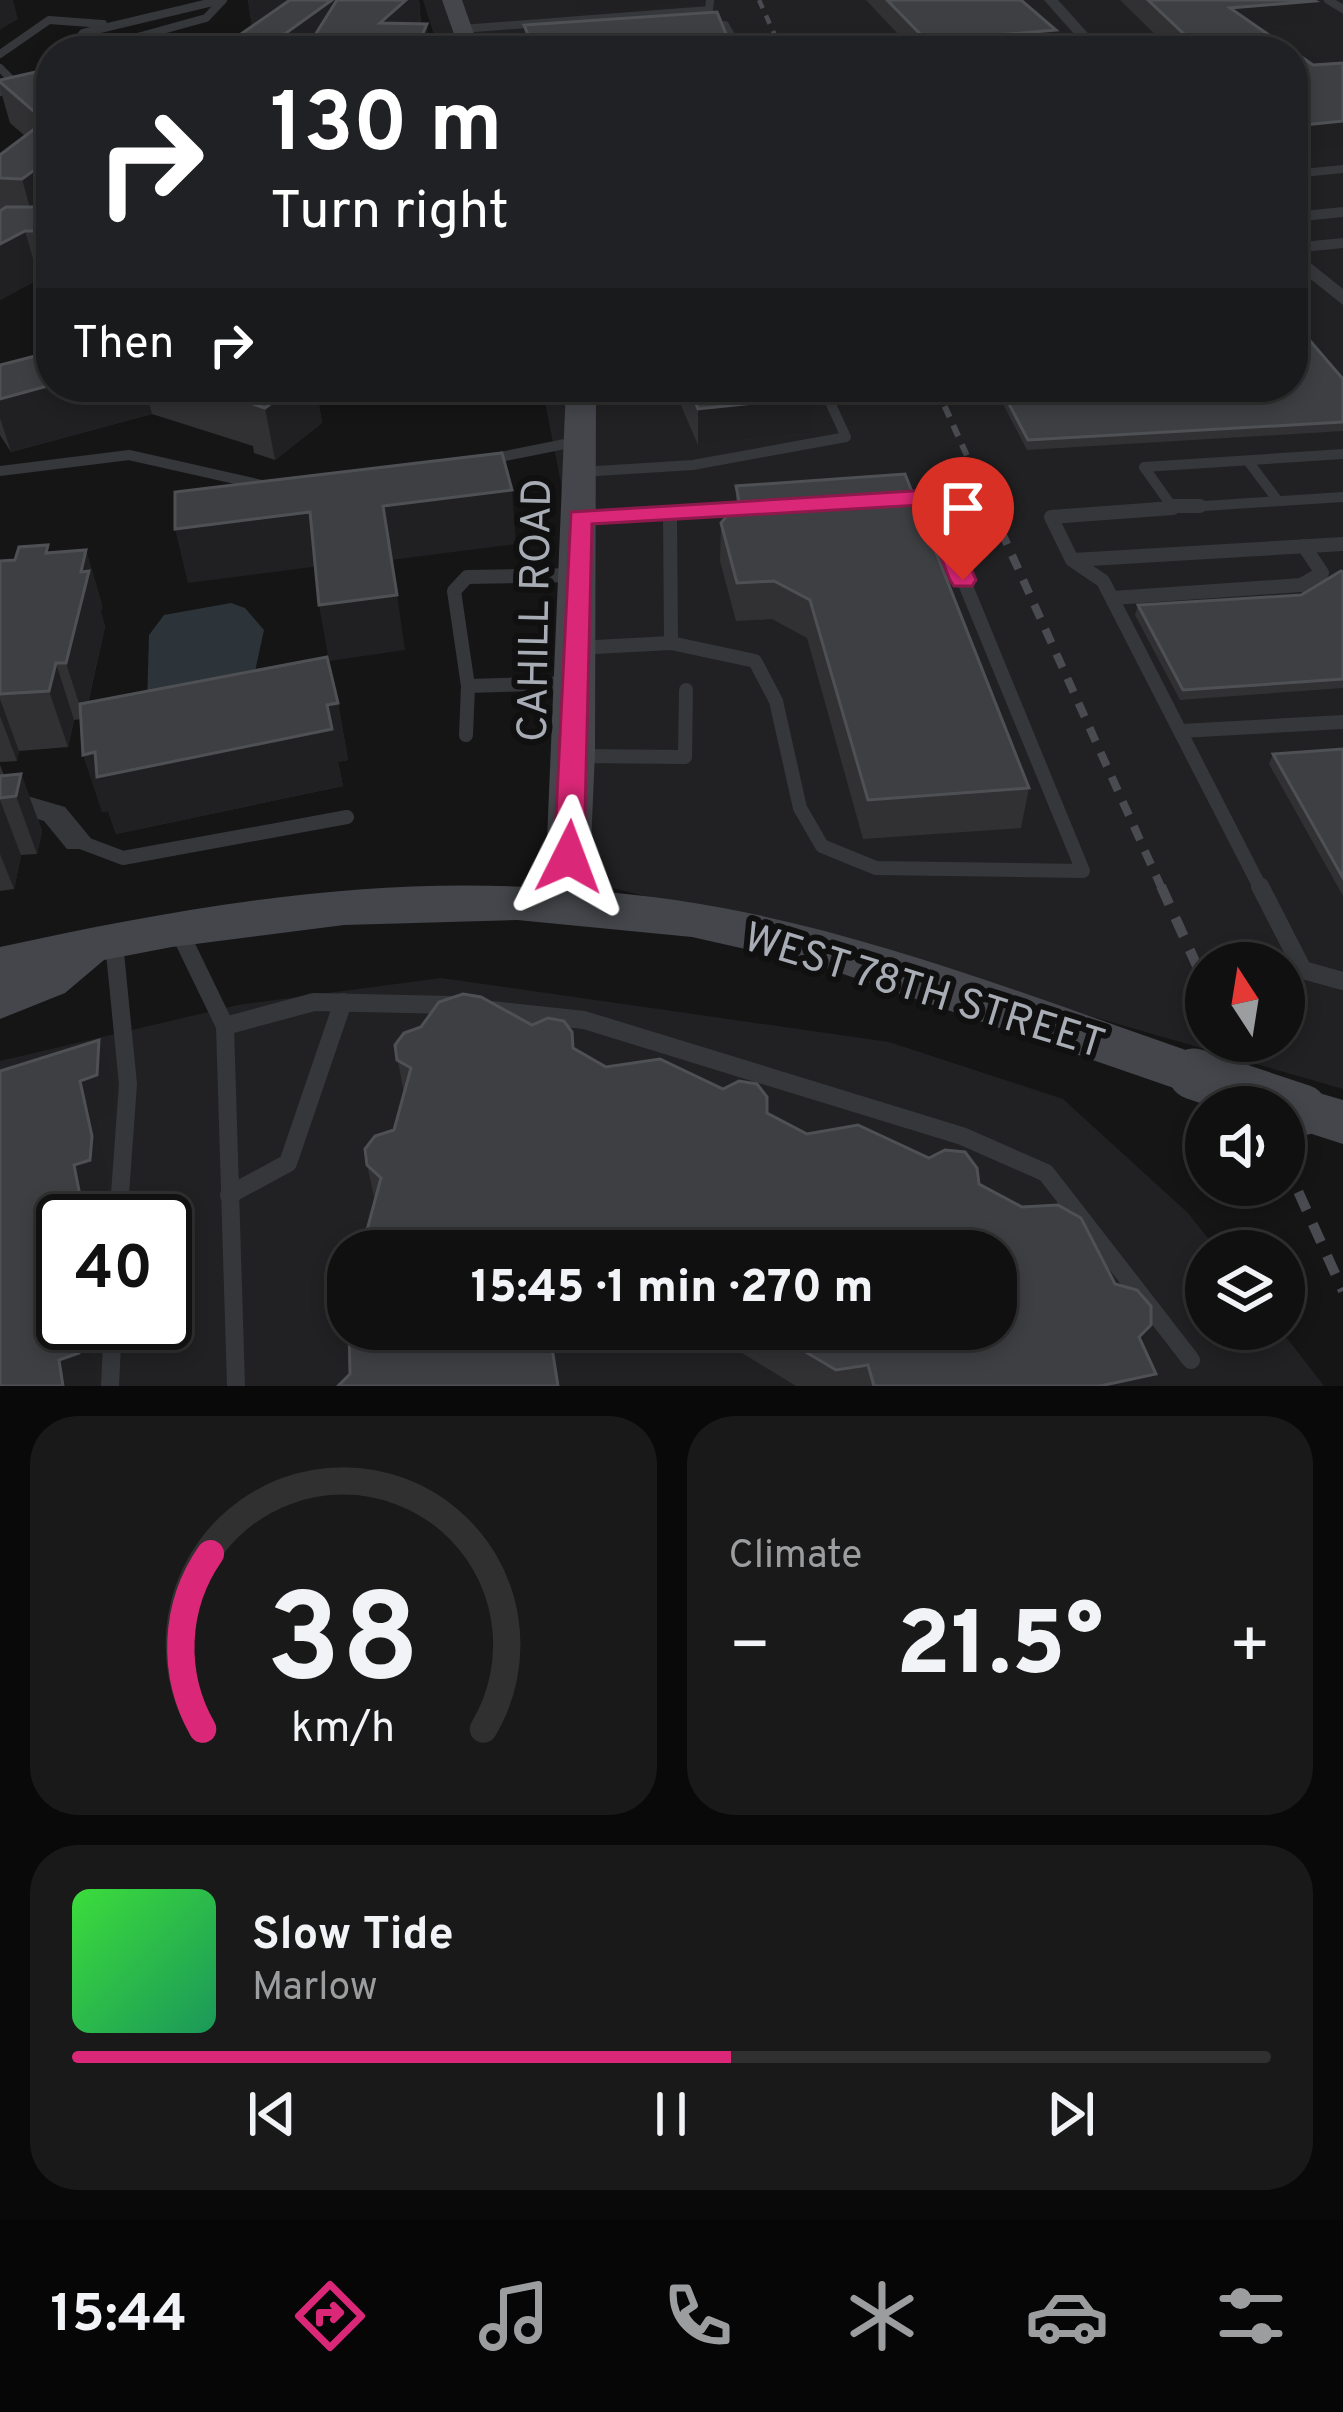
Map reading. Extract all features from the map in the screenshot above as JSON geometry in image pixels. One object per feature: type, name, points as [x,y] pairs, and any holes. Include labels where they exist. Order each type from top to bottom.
[{"type":"street","points":[[452,0],[465,36]]},
{"type":"street","points":[[1051,0],[1083,36]]},
{"type":"street","points":[[1308,216],[1343,212]]},
{"type":"street","points":[[1308,268],[1343,299]]},
{"type":"street","name":"CAHILL ROAD","points":[[566,906],[575,756],[581,402]]},
{"type":"street","points":[[0,798],[47,805],[66,821],[78,842]]},
{"type":"street","name":"WEST 78TH STREET","points":[[0,964],[306,907],[490,902],[693,920],[852,958],[1323,1116]]},
{"type":"street","points":[[0,1000],[48,980],[104,946]]},
{"type":"lane","points":[[80,36],[222,0]]},
{"type":"lane","points":[[141,36],[206,18],[222,0]]},
{"type":"lane","points":[[512,36],[705,10],[712,8],[710,0]]},
{"type":"lane","points":[[1328,0],[1343,9]]},
{"type":"lane","points":[[0,54],[49,20],[110,25]]},
{"type":"lane","points":[[702,27],[725,25],[731,36]]},
{"type":"lane","points":[[0,68],[14,83],[0,95],[12,104]]},
{"type":"lane","points":[[1308,172],[1343,169]]},
{"type":"lane","points":[[1308,251],[1341,245]]},
{"type":"lane","points":[[478,461],[582,456],[693,464],[846,437],[830,402]]},
{"type":"lane","points":[[1173,508],[1144,467],[1343,454]]},
{"type":"lane","points":[[0,471],[129,455],[210,476],[279,486]]},
{"type":"lane","points":[[1248,460],[1278,501]]},
{"type":"lane","points":[[467,686],[671,643],[755,661],[776,701],[800,808],[822,846],[876,868],[1083,871],[929,497],[882,500]]},
{"type":"lane","points":[[1343,497],[1051,517],[1072,560],[1103,580],[1303,970],[1343,981]]},
{"type":"lane","points":[[580,517],[670,517],[766,508]]},
{"type":"lane","points":[[670,517],[671,643]]},
{"type":"lane","points":[[1072,560],[1343,544]]},
{"type":"lane","points":[[1112,598],[1301,584],[1322,573],[1304,546]]},
{"type":"lane","points":[[466,735],[467,686],[454,591],[467,577],[578,576]]},
{"type":"lane","points":[[575,756],[685,757],[686,690]]},
{"type":"lane","points":[[1181,731],[1343,722]]},
{"type":"lane","points":[[78,842],[123,858],[347,817]]},
{"type":"lane","points":[[178,929],[225,1026],[236,1386]]},
{"type":"lane","points":[[104,946],[128,1084],[120,1194]]},
{"type":"lane","points":[[225,1026],[314,1002],[430,1003],[584,1020],[962,1136],[1046,1173],[1191,1360]]},
{"type":"lane","points":[[229,1195],[288,1163],[344,1002]]},
{"type":"lane","points":[[110,1386],[112,1350]]},
{"type":"shaded area","points":[[423,0],[1343,0],[1343,1089],[1250,1062],[1305,1062],[1305,942],[1185,942],[1185,1043],[893,959],[593,883],[561,483],[545,402],[1308,402],[1308,36],[434,36]]},
{"type":"shaded area","points":[[231,603],[245,608],[264,630],[254,676],[147,705],[149,635],[164,615]]},
{"type":"shaded area","points":[[441,978],[889,1042],[1063,1099],[1201,1230],[1185,1230],[1185,1350],[1296,1350],[1324,1386],[0,1386],[0,1061],[238,1005]]},
{"type":"building","points":[[290,0],[332,0],[282,36],[241,34]]},
{"type":"building","points":[[337,0],[406,0],[380,23],[427,24],[422,36],[314,36]]},
{"type":"building","points":[[887,0],[1021,0],[1056,30],[986,36],[922,36]]},
{"type":"building","points":[[1148,0],[1315,1],[1230,8],[1270,36],[1186,36]]},
{"type":"building","points":[[717,12],[727,36],[529,36],[524,25]]},
{"type":"building","points":[[1308,62],[1343,63],[1343,121],[1308,124]]},
{"type":"building","points":[[36,72],[36,113],[0,82]]},
{"type":"building","points":[[36,128],[36,169],[22,179],[0,178],[0,155]]},
{"type":"building","points":[[36,207],[36,231],[25,231],[0,244],[0,211]]},
{"type":"building","points":[[1308,338],[1343,379],[1343,422],[1028,440],[1008,402],[1308,402]]},
{"type":"building","points":[[36,356],[36,389],[0,399],[0,365]]},
{"type":"building","points":[[695,402],[765,402],[698,409]]},
{"type":"building","points":[[502,453],[512,490],[383,506],[397,595],[319,605],[310,512],[175,529],[175,492]]},
{"type":"building","points":[[905,474],[1029,788],[868,800],[810,600],[774,581],[737,583],[721,523],[739,501],[736,486]]},
{"type":"building","points":[[48,545],[46,553],[86,550],[81,572],[89,571],[66,663],[56,663],[49,691],[0,694],[0,561],[15,560],[19,547]]},
{"type":"building","points":[[1341,571],[1343,679],[1183,690],[1138,605],[1301,595]]},
{"type":"building","points":[[327,657],[338,703],[327,705],[332,729],[97,777],[95,752],[83,755],[80,704]]},
{"type":"building","points":[[1343,749],[1343,878],[1273,754]]},
{"type":"building","points":[[21,774],[16,796],[0,798],[0,776]]},
{"type":"building","points":[[463,994],[481,997],[532,1025],[548,1018],[564,1021],[572,1032],[573,1048],[606,1067],[660,1059],[723,1089],[739,1081],[757,1084],[767,1097],[767,1113],[807,1134],[858,1125],[929,1158],[945,1150],[965,1152],[977,1168],[979,1184],[1022,1207],[1058,1205],[1081,1218],[1115,1284],[1137,1290],[1151,1306],[1151,1325],[1139,1337],[1156,1374],[1100,1386],[874,1386],[868,1365],[836,1370],[802,1350],[1017,1350],[1017,1230],[367,1230],[381,1178],[367,1165],[365,1149],[375,1136],[394,1130],[411,1068],[397,1060],[395,1045],[404,1033],[421,1027],[439,1002]]},
{"type":"building","points":[[99,1040],[97,1075],[80,1081],[92,1136],[90,1160],[74,1165],[80,1194],[36,1194],[36,1350],[79,1350],[59,1360],[63,1386],[0,1386],[0,1071]]},
{"type":"building","points":[[349,1350],[552,1350],[558,1386],[338,1386],[350,1374]]},
{"type":"railway","points":[[759,0],[775,36]]},
{"type":"railway","points":[[943,402],[991,509]]},
{"type":"railway","points":[[990,506],[1162,889]]},
{"type":"railway","points":[[1161,886],[1186,942]]},
{"type":"railway","points":[[1240,1062],[1251,1086]]},
{"type":"railway","points":[[1305,1206],[1343,1291]]},
{"type":"route","points":[[569,857],[580,517],[670,517],[929,497],[963,580]]}]
